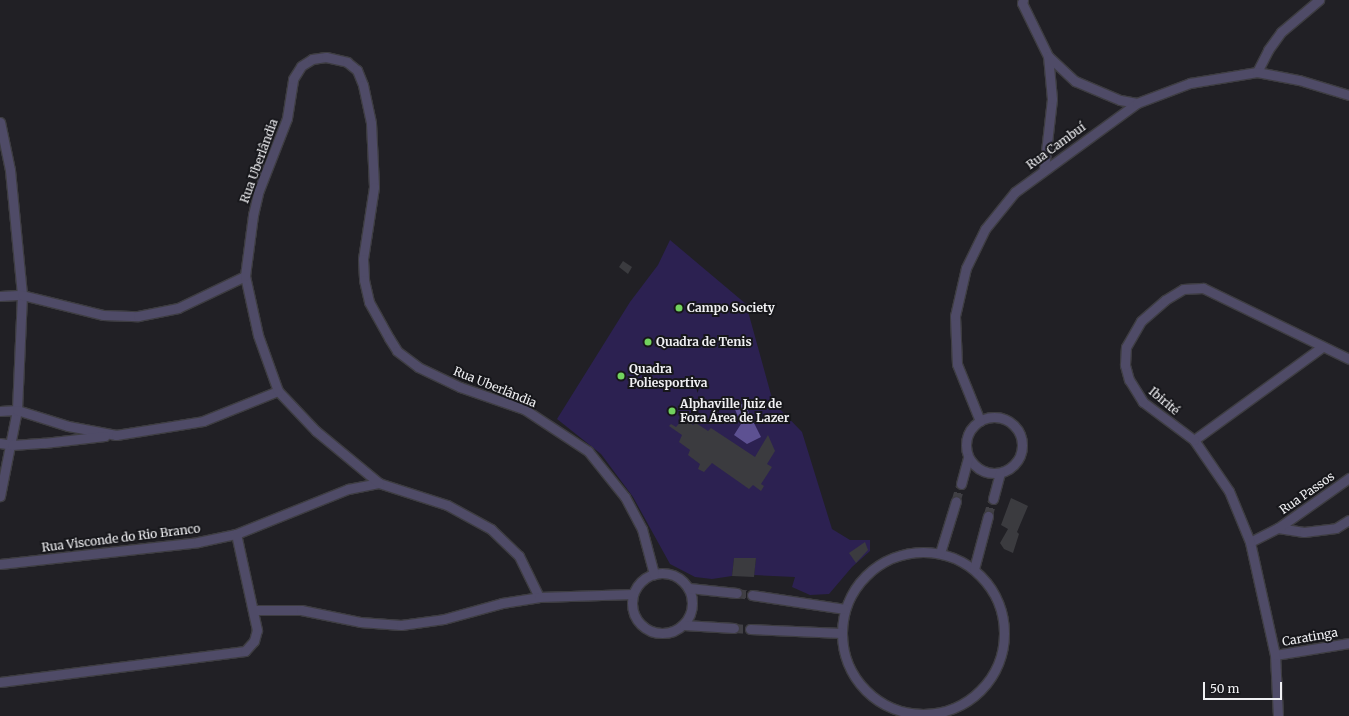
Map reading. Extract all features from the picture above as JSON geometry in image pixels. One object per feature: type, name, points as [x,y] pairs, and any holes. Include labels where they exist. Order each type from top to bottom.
[{"type":"street","points":[[1257,72],[1268,50],[1280,32],[1319,0]]},
{"type":"street","points":[[1021,1],[1048,56],[1052,99],[1044,169]]},
{"type":"street","points":[[1048,56],[1075,81],[1120,100],[1137,103]]},
{"type":"street","name":"Rua Uberlândia","points":[[538,597],[519,556],[491,529],[446,505],[379,483],[316,431],[278,391],[258,335],[245,276],[254,209],[259,190],[287,118],[293,79],[301,66],[312,59],[326,57],[347,62],[360,75],[371,123],[374,187],[363,259],[364,280],[369,302],[389,338],[397,350],[418,367],[460,387],[524,410],[588,451],[625,497],[642,529],[654,574]]},
{"type":"street","name":"Rua Cambuí","points":[[980,421],[958,364],[955,316],[966,268],[985,229],[1015,192],[1044,169],[1137,103],[1190,83],[1257,72],[1299,80],[1349,95]]},
{"type":"street","points":[[0,122],[10,170],[22,295],[17,410],[12,445],[0,496]]},
{"type":"street","points":[[0,296],[22,295],[103,315],[138,316],[178,308],[245,276]]},
{"type":"street","name":"Ibirité","points":[[1278,716],[1275,655],[1250,542],[1229,491],[1194,440],[1143,402],[1129,380],[1124,365],[1126,347],[1141,321],[1165,300],[1183,289],[1203,288],[1349,359]]},
{"type":"street","points":[[1194,440],[1322,347]]},
{"type":"street","points":[[0,443],[12,445],[116,435],[203,421],[278,391]]},
{"type":"street","points":[[0,411],[17,410],[68,426],[116,435]]},
{"type":"street","points":[[960,484],[968,458],[966,439],[970,430],[980,421],[994,417],[1003,418],[1017,430],[1021,438],[1021,451],[1015,464],[1000,473],[981,471],[968,458]]},
{"type":"street","points":[[68,426],[68,440]]},
{"type":"street","points":[[993,499],[1000,473]]},
{"type":"street","name":"Rua Passos","points":[[1250,542],[1278,528],[1349,478]]},
{"type":"street","name":"Rua Visconde do Rio Branco","points":[[0,564],[149,550],[236,534],[348,489],[379,483]]},
{"type":"street","points":[[940,553],[956,501]]},
{"type":"street","points":[[974,569],[988,516]]},
{"type":"street","name":"Rua Passos","points":[[1278,528],[1304,532],[1336,528],[1349,520]]},
{"type":"street","points":[[0,682],[238,654],[245,651],[254,641],[257,630],[255,610],[236,534]]},
{"type":"street","points":[[916,551],[940,553],[958,559],[974,569],[990,587],[1001,609],[1003,639],[1000,657],[990,679],[973,697],[952,712],[920,713],[900,711],[877,700],[855,676],[846,659],[842,633],[845,610],[855,588],[872,570],[892,557],[916,551]]},
{"type":"street","points":[[734,628],[684,625],[666,634],[646,630],[634,614],[633,594],[645,578],[654,574],[674,575],[689,588],[737,593]]},
{"type":"street","points":[[684,625],[693,607],[689,588]]},
{"type":"street","points":[[255,610],[301,610],[360,622],[401,625],[444,619],[502,603],[538,597],[633,594]]},
{"type":"street","points":[[752,595],[845,610]]},
{"type":"street","points":[[750,629],[842,633]]},
{"type":"street","name":"Caratinga","points":[[1275,655],[1349,643]]},
{"type":"shaded area","name":"Alphaville Juiz de Fora Área de Lazer","points":[[670,240],[746,304],[773,402],[802,432],[832,529],[850,540],[870,540],[870,551],[852,567],[829,594],[810,595],[792,587],[795,577],[754,575],[756,558],[734,559],[732,576],[712,579],[695,577],[670,564],[633,497],[601,454],[557,419],[630,302],[658,265]]},
{"type":"shaded area","points":[[744,403],[761,437],[747,444],[734,435],[741,424],[734,407]]},
{"type":"building","points":[[623,261],[632,267],[628,274],[619,267]]},
{"type":"building","points":[[684,418],[693,425],[696,423],[708,431],[711,428],[755,457],[768,435],[775,451],[767,464],[772,467],[761,484],[764,486],[761,491],[753,485],[749,489],[712,463],[704,472],[698,469],[700,464],[688,455],[690,450],[679,442],[682,435],[669,426],[671,424],[676,427]]},
{"type":"building","points":[[1011,498],[1028,506],[1017,532],[1019,534],[1013,553],[1004,549],[1000,543],[1008,529],[1001,525]]},
{"type":"building","points":[[865,542],[868,550],[856,563],[849,553]]},
{"type":"building","points":[[734,558],[756,558],[754,577],[732,576]]},
{"type":"tunnel","points":[[956,501],[961,484]]},
{"type":"tunnel","points":[[988,516],[993,499]]},
{"type":"tunnel","points":[[737,593],[752,595]]},
{"type":"tunnel","points":[[734,628],[750,629]]},
{"type":"place","name":"Campo Society","points":[[679,308]]},
{"type":"place","name":"Quadra de Tenis","points":[[648,342]]},
{"type":"place","name":"Quadra Poliesportiva","points":[[621,376]]},
{"type":"place","name":"Alphaville Juiz de Fora Área de Lazer","points":[[672,411]]}]
